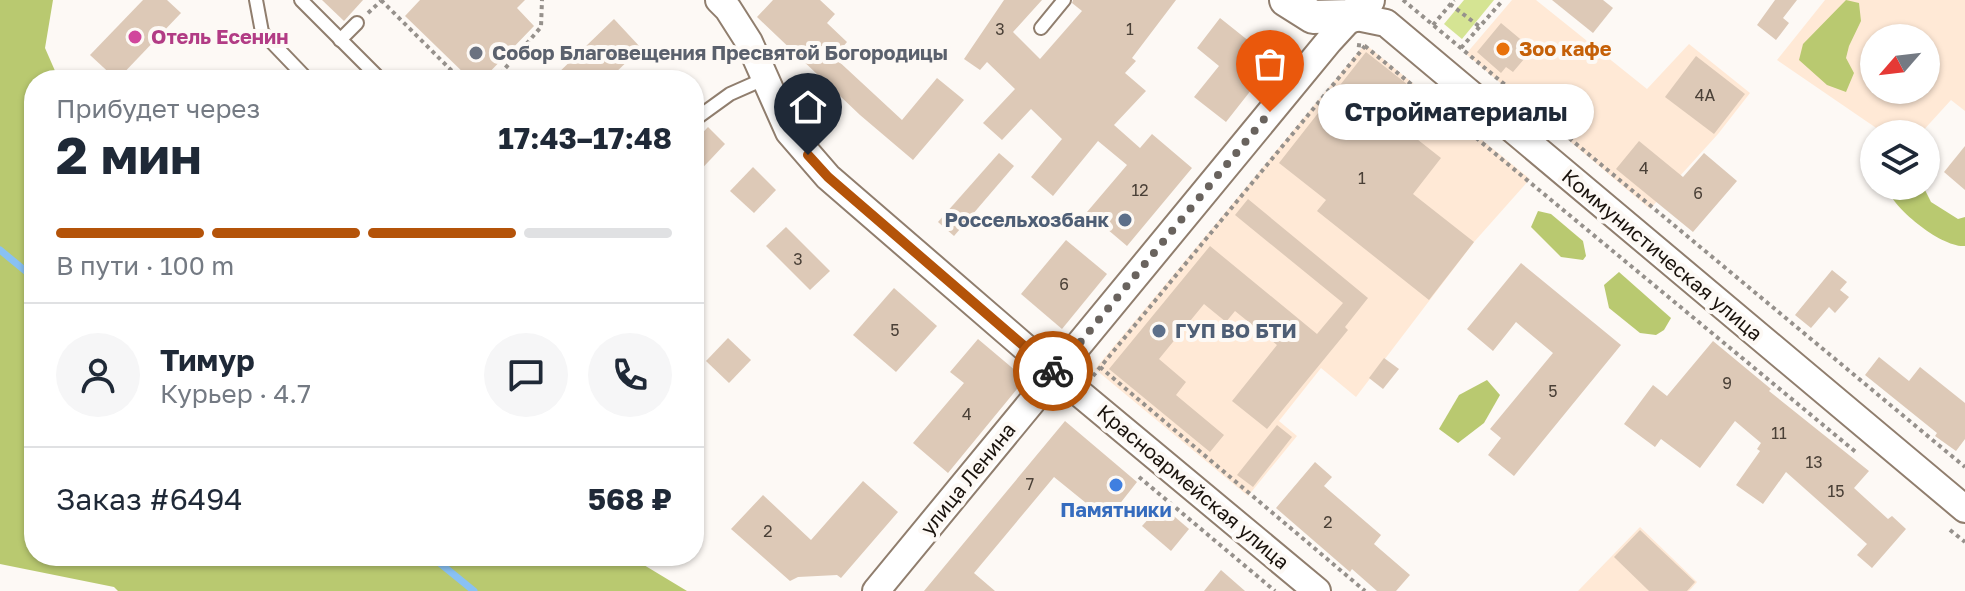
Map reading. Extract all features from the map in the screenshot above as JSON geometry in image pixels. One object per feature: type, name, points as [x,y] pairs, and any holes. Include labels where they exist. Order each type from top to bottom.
[{"type":"street","name":"Красноармейская улица","points":[[719,0],[749,42],[789,132],[828,177],[1055,373],[1317,591]]},
{"type":"street","points":[[1286,0],[1313,17],[1369,13]]},
{"type":"street","name":"улица Ленина","points":[[876,591],[1055,373],[1369,13]]},
{"type":"street","name":"Коммунистическая улица","points":[[1369,13],[1965,509]]},
{"type":"lane","points":[[256,0],[262,32],[298,70]]},
{"type":"lane","points":[[301,0],[371,70]]},
{"type":"lane","points":[[1041,28],[1064,0]]},
{"type":"lane","points":[[340,40],[357,23]]},
{"type":"lane","points":[[704,113],[730,94],[764,79]]},
{"type":"path","points":[[381,0],[451,70]]},
{"type":"path","points":[[504,70],[541,27],[542,0]]},
{"type":"path","points":[[1461,48],[1503,0]]},
{"type":"path","points":[[1369,13],[1405,1],[1965,467]]},
{"type":"path","points":[[1433,25],[1452,2],[1480,27]]},
{"type":"path","points":[[1080,393],[1365,46],[1867,461]]},
{"type":"path","points":[[1100,367],[1365,591]]},
{"type":"path","points":[[1133,472],[1275,591]]},
{"type":"path","points":[[1941,521],[1965,542]]},
{"type":"shaded area","points":[[1512,0],[1536,0],[1647,89],[1689,44],[1750,93],[1718,134],[1650,209],[1466,54]]},
{"type":"shaded area","points":[[1825,0],[1965,0],[1965,111],[1951,100],[1933,120],[1865,120],[1777,60]]},
{"type":"shaded area","points":[[1365,44],[1530,179],[1474,242],[1356,397],[1321,368],[1279,421],[1297,436],[1248,496],[1095,369]]},
{"type":"shaded area","points":[[1640,527],[1697,582],[1689,591],[1578,591]]},
{"type":"green space","points":[[0,0],[53,0],[45,48],[55,70],[24,70],[24,566],[646,566],[687,591],[118,591],[114,587],[0,564]]},
{"type":"green space","points":[[1464,0],[1494,0],[1462,39],[1444,24]]},
{"type":"green space","points":[[1846,0],[1859,3],[1861,21],[1846,58],[1854,73],[1846,92],[1827,85],[1799,60],[1803,44]]},
{"type":"green space","points":[[1894,200],[1930,200],[1958,219],[1965,217],[1965,246],[1931,234]]},
{"type":"green space","points":[[1538,211],[1551,214],[1583,241],[1586,256],[1583,260],[1561,257],[1531,227]]},
{"type":"green space","points":[[1619,272],[1671,318],[1664,330],[1656,335],[1640,333],[1609,308],[1604,285]]},
{"type":"green space","points":[[1487,380],[1500,395],[1484,423],[1458,443],[1439,429],[1459,395]]},
{"type":"building","points":[[143,0],[167,0],[181,13],[127,70],[106,70],[90,55]]},
{"type":"building","points":[[322,0],[363,0],[344,21]]},
{"type":"building","name":"Собор Благовещения Пресвятой Богородицы","points":[[420,0],[525,0],[517,8],[534,26],[492,70],[461,70],[405,16]]},
{"type":"building","points":[[773,0],[820,0],[835,14],[827,23],[847,42],[834,57],[902,120],[937,78],[964,100],[913,160],[860,115],[757,17]]},
{"type":"building","points":[[1004,0],[1042,0],[1013,32],[1040,59],[1082,11],[1072,3],[1073,0],[1176,0],[1132,58],[1136,61],[1125,73],[1146,91],[1114,125],[1140,148],[1152,134],[1192,168],[1127,246],[1087,212],[1127,165],[1098,141],[1053,196],[1031,177],[1062,139],[1031,109],[1002,140],[983,123],[1015,89],[987,62],[980,70],[964,59]]},
{"type":"building","points":[[1552,0],[1603,0],[1613,8],[1593,33]]},
{"type":"building","points":[[1775,0],[1797,0],[1783,18],[1789,23],[1776,40],[1757,25]]},
{"type":"building","points":[[1220,18],[1274,61],[1226,122],[1194,97],[1219,66],[1197,48]]},
{"type":"building","points":[[614,19],[641,48],[618,70],[561,70]]},
{"type":"building","name":"Зоо кафе","points":[[1501,23],[1525,43],[1523,46],[1530,52],[1513,72],[1506,67],[1501,73],[1477,52]]},
{"type":"building","points":[[1366,52],[1412,88],[1389,117],[1441,158],[1413,194],[1474,242],[1429,300],[1317,211],[1326,200],[1279,163]]},
{"type":"building","points":[[1696,56],[1745,94],[1714,134],[1665,97]]},
{"type":"building","points":[[708,127],[725,144],[704,166],[704,131]]},
{"type":"building","points":[[1639,141],[1683,177],[1704,153],[1737,181],[1693,232],[1616,169]]},
{"type":"building","points":[[1965,146],[1965,190],[1944,172]]},
{"type":"building","points":[[999,153],[1014,166],[954,236],[938,222]]},
{"type":"building","points":[[753,167],[776,190],[754,213],[730,191]]},
{"type":"building","points":[[1248,199],[1368,298],[1345,327],[1348,330],[1267,429],[1232,401],[1277,345],[1235,311],[1226,322],[1204,304],[1159,359],[1186,382],[1176,395],[1224,435],[1210,452],[1109,369],[1210,246],[1317,334],[1343,303],[1235,215]]},
{"type":"building","points":[[786,227],[830,271],[810,290],[766,246]]},
{"type":"building","points":[[1066,240],[1107,274],[1062,329],[1021,294]]},
{"type":"building","points":[[1521,263],[1621,345],[1514,476],[1488,455],[1501,438],[1490,429],[1553,353],[1516,322],[1493,351],[1467,329]]},
{"type":"building","points":[[1832,270],[1847,282],[1840,290],[1849,297],[1835,313],[1829,307],[1811,328],[1795,315]]},
{"type":"building","points":[[894,288],[937,326],[896,372],[853,335]]},
{"type":"building","points":[[728,338],[751,360],[729,383],[706,361]]},
{"type":"building","points":[[978,339],[1022,376],[1022,383],[948,473],[913,443],[964,383],[950,372]]},
{"type":"building","points":[[1713,341],[1771,389],[1769,391],[1869,471],[1854,488],[1888,519],[1892,516],[1906,529],[1872,568],[1857,555],[1867,544],[1786,472],[1763,504],[1736,485],[1760,451],[1757,449],[1761,443],[1735,421],[1700,468],[1661,439],[1655,447],[1624,424],[1653,385],[1667,396]]},
{"type":"building","points":[[1879,357],[1909,381],[1920,367],[1965,403],[1965,439],[1956,451],[1865,375]]},
{"type":"building","points":[[1384,358],[1399,369],[1383,389],[1369,378]]},
{"type":"building","points":[[1065,421],[1137,482],[1107,520],[1054,477],[974,573],[995,591],[924,591]]},
{"type":"building","points":[[1277,425],[1292,437],[1253,487],[1237,475]]},
{"type":"building","points":[[1315,462],[1332,477],[1324,486],[1381,535],[1374,544],[1410,575],[1396,591],[1377,591],[1352,569],[1350,572],[1276,508]]},
{"type":"building","points":[[863,481],[898,512],[841,578],[837,575],[798,577],[790,581],[731,529],[763,495],[811,540]]},
{"type":"building","points":[[1161,505],[1189,529],[1171,551],[1142,526]]},
{"type":"building","points":[[1640,530],[1695,582],[1687,591],[1649,591],[1614,557]]},
{"type":"building","points":[[1221,570],[1245,591],[1204,591]]},
{"type":"waterway","points":[[0,250],[24,270]]},
{"type":"waterway","points":[[443,566],[474,591]]},
{"type":"way so far","points":[[1053,371],[1055,373],[1270,112]]},
{"type":"place","name":"Отель Есенин","points":[[135,37]]},
{"type":"place","name":"Зоо кафе","points":[[1503,49]]},
{"type":"place","name":"Собор Благовещения Пресвятой Богородицы","points":[[476,53]]},
{"type":"place","name":"Стройматериалы","points":[[1270,112]]},
{"type":"place","name":"Россельхозбанк","points":[[1125,220]]},
{"type":"place","name":"ГУП ВО БТИ","points":[[1159,331]]},
{"type":"place","name":"Памятники","points":[[1116,485]]},
{"type":"route","points":[[808,155],[828,177],[1053,371]]}]
